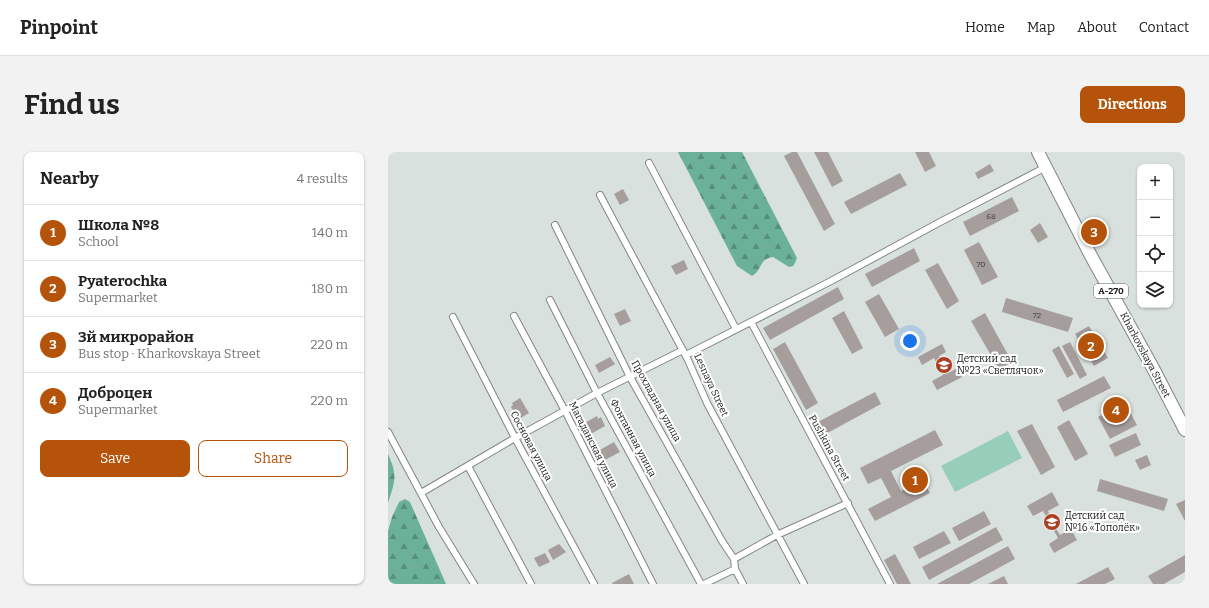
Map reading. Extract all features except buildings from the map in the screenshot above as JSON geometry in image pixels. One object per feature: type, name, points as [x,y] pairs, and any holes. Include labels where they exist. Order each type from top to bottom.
[{"type":"highway","name":"Kharkovskaya Street","points":[[1038,152],[1090,254],[1154,370],[1185,430]]},
{"type":"street","points":[[649,163],[736,329]]},
{"type":"street","points":[[421,493],[515,438],[565,412],[597,393],[751,322],[1046,167]]},
{"type":"street","name":"Lesnaya Street","points":[[600,195],[684,352],[707,403],[804,584]]},
{"type":"street","name":"Прохладная улица","points":[[555,225],[630,377],[722,541],[734,559],[735,570],[743,584]]},
{"type":"street","name":"Фонтанная улица","points":[[550,300],[597,393],[702,584]]},
{"type":"street","name":"Магаданская улица","points":[[514,316],[653,584]]},
{"type":"street","name":"Сосновая улица","points":[[453,317],[515,438],[594,584]]},
{"type":"street","name":"Pushkina Street","points":[[751,322],[890,584]]},
{"type":"street","points":[[388,432],[439,527],[474,584]]},
{"type":"street","points":[[468,466],[531,584]]},
{"type":"street","points":[[734,559],[777,536],[848,503]]},
{"type":"street","points":[[702,584],[735,570]]},
{"type":"green space","points":[[678,152],[742,152],[797,258],[793,266],[789,267],[773,257],[768,258],[762,262],[756,273],[752,276],[737,266]]},
{"type":"green space","points":[[1008,431],[1022,458],[955,492],[941,466]]},
{"type":"green space","points":[[388,454],[394,473],[394,484],[388,503]]},
{"type":"green space","points":[[405,499],[410,502],[446,584],[388,584],[388,531],[392,517],[399,502]]},
{"type":"place","name":"3й микрорайон","points":[[1094,232]]},
{"type":"place","name":"Pyaterochka","points":[[1091,346]]},
{"type":"place","name":"Детский сад №23 «Светлячок»","points":[[944,365]]},
{"type":"place","name":"Доброцен","points":[[1116,410]]},
{"type":"place","name":"Школа №8","points":[[915,480]]},
{"type":"place","name":"Детский сад №16 «Тополёк»","points":[[1052,522]]}]
